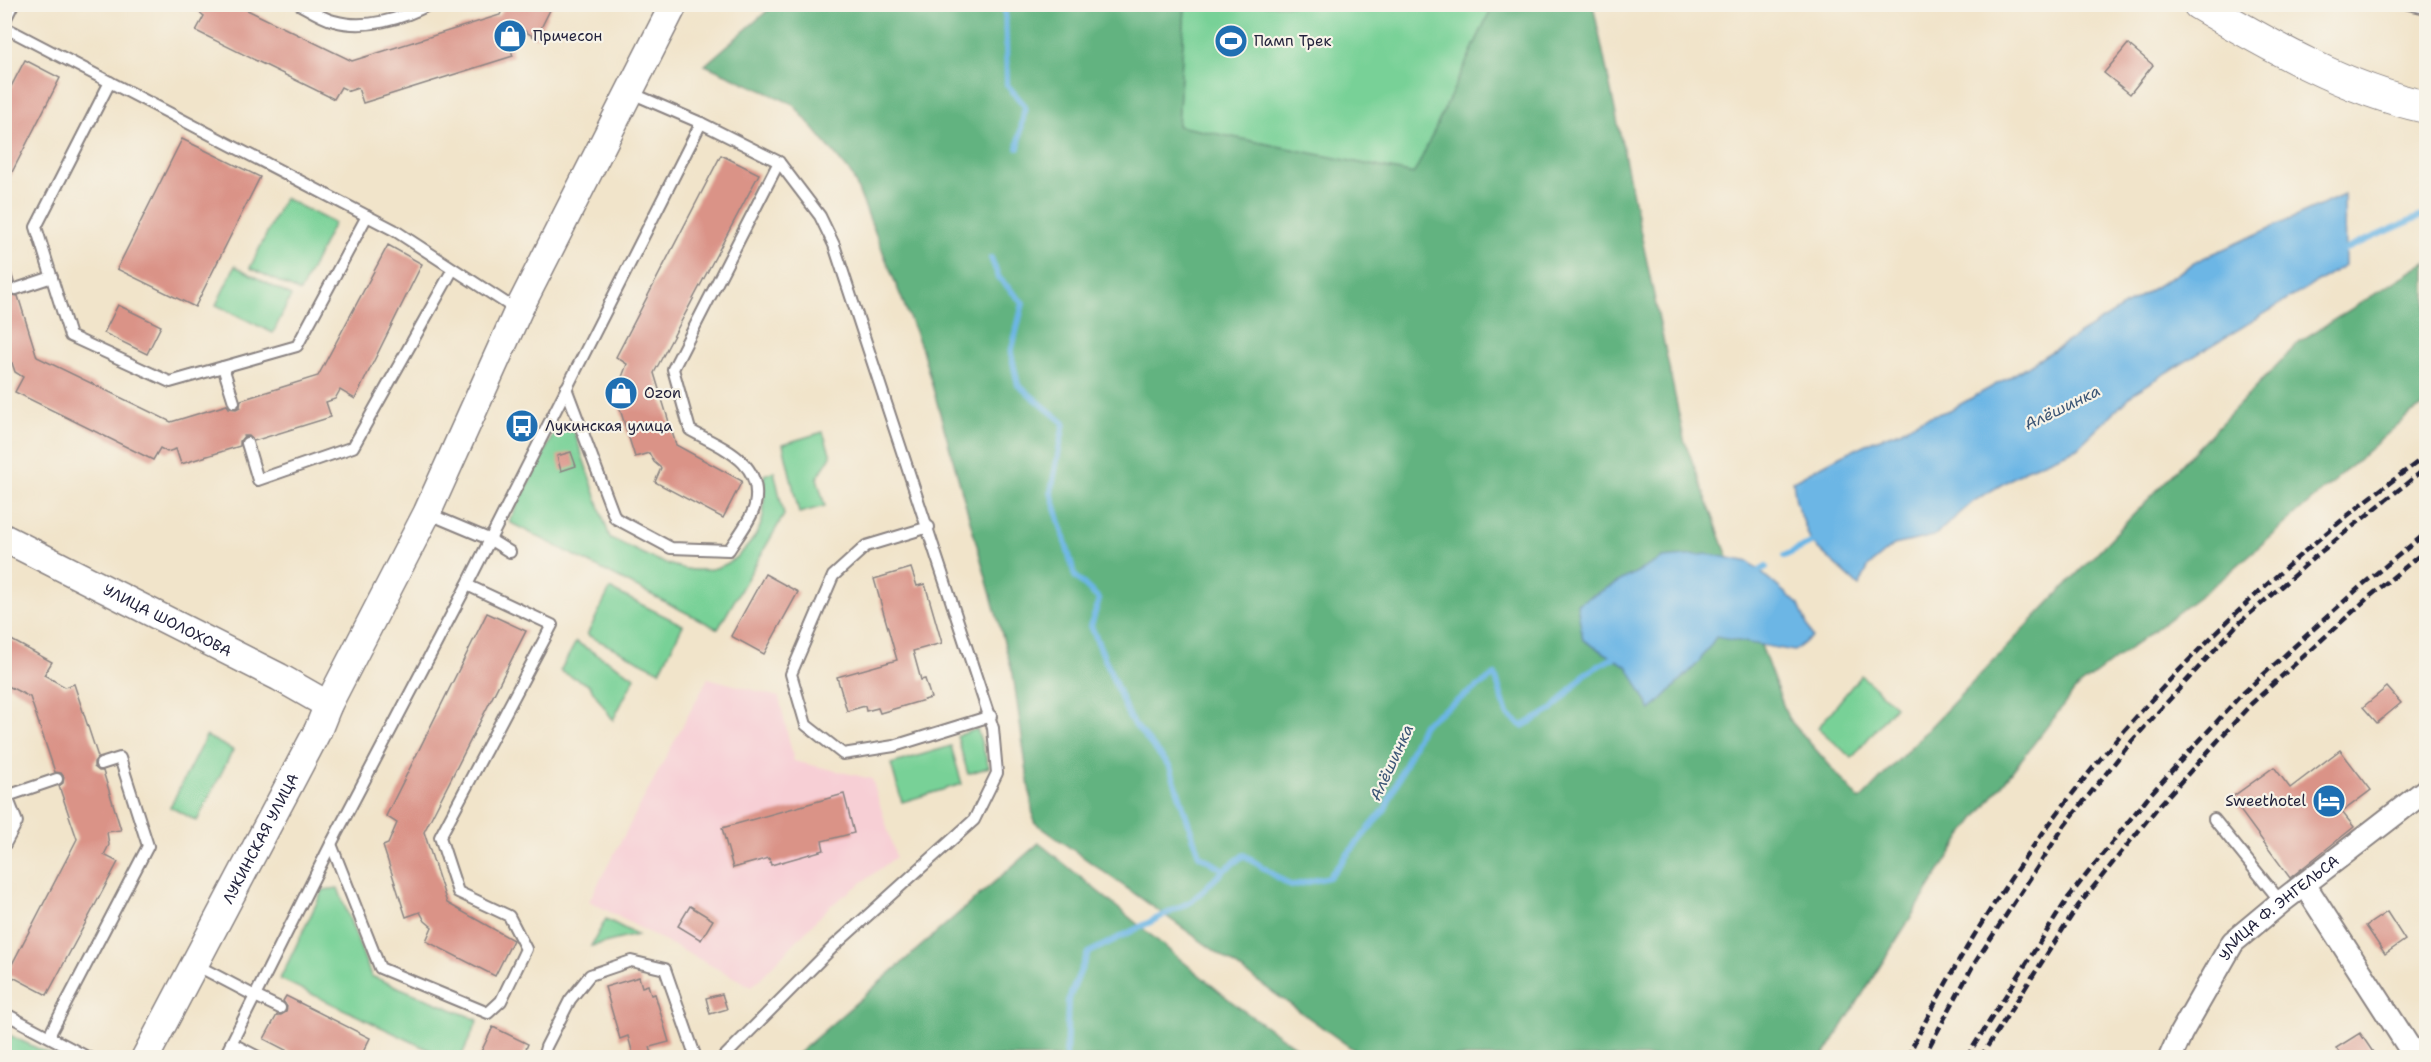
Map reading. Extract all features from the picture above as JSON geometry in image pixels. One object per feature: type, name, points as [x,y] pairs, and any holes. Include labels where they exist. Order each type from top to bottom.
[{"type":"main road","points":[[2199,4],[2319,69],[2402,102],[2427,107]]},
{"type":"street","name":"ЛУКИНСКАЯ УЛИЦА","points":[[145,1058],[318,730],[328,705],[427,513],[518,311],[674,4]]},
{"type":"street","name":"УЛИЦА ШОЛОХОВА","points":[[4,538],[279,677],[328,705]]},
{"type":"street","name":"УЛИЦА Ф. ЭНГЕЛЬСА","points":[[2170,1058],[2181,1033],[2233,942],[2281,902],[2427,790]]},
{"type":"street","points":[[2304,884],[2416,1058]]},
{"type":"lane","points":[[4,22],[13,4]]},
{"type":"lane","points":[[299,4],[334,21],[369,24],[411,14],[430,4]]},
{"type":"lane","points":[[2408,4],[2427,8]]},
{"type":"lane","points":[[4,27],[394,230],[518,311]]},
{"type":"lane","points":[[110,82],[36,227],[70,336],[170,382],[297,346],[367,216]]},
{"type":"lane","points":[[629,92],[701,123],[779,162],[820,216],[834,245],[991,716],[997,773],[974,820],[836,945],[723,1058]]},
{"type":"lane","points":[[224,1058],[331,844],[467,585],[701,123]]},
{"type":"lane","points":[[566,388],[615,518],[671,548],[729,550],[755,506],[754,476],[739,457],[690,429],[673,369],[779,162]]},
{"type":"lane","points":[[247,443],[258,480],[353,447],[453,269]]},
{"type":"lane","points":[[16,289],[52,277]]},
{"type":"lane","points":[[223,367],[234,402]]},
{"type":"lane","points":[[427,513],[489,539],[510,552]]},
{"type":"lane","points":[[929,527],[866,546],[834,576],[791,674],[806,725],[843,754],[894,746],[991,716]]},
{"type":"lane","points":[[331,844],[380,968],[488,1013],[501,1001],[526,949],[509,916],[458,892],[440,837],[552,625],[467,585]]},
{"type":"lane","points":[[49,1036],[148,846],[120,758],[101,765]]},
{"type":"lane","points":[[4,846],[17,822],[6,792],[57,779]]},
{"type":"lane","points":[[2214,819],[2281,902]]},
{"type":"lane","points":[[543,1058],[546,1047],[570,1000],[590,975],[631,961],[665,969],[696,1058]]},
{"type":"lane","points":[[193,964],[280,1008]]},
{"type":"lane","points":[[4,1013],[89,1058]]},
{"type":"lane","points":[[231,1043],[260,1058]]},
{"type":"shaded area","points":[[708,678],[779,697],[794,761],[872,779],[896,857],[829,907],[752,987],[589,901]]},
{"type":"green space","points":[[774,5],[1185,5],[1178,126],[1414,174],[1493,5],[1593,5],[1684,439],[1788,718],[1860,800],[2300,341],[2426,262],[2426,404],[2410,414],[2222,579],[2076,689],[1962,836],[1823,1057],[1364,1057],[1034,822],[1013,674],[922,349],[852,175],[793,104],[705,65]]},
{"type":"green space","points":[[1185,5],[1493,5],[1415,174],[1178,126]]},
{"type":"green space","points":[[284,198],[334,223],[300,292],[250,268]]},
{"type":"green space","points":[[235,266],[291,296],[273,333],[216,305]]},
{"type":"green space","points":[[556,429],[574,431],[610,538],[677,567],[694,570],[711,569],[727,564],[742,552],[754,538],[762,521],[764,475],[774,471],[784,515],[718,629],[509,522]]},
{"type":"green space","points":[[823,432],[831,456],[817,478],[825,506],[799,513],[783,444]]},
{"type":"green space","points":[[610,589],[683,625],[660,671],[587,635]]},
{"type":"green space","points":[[576,642],[635,677],[613,720],[589,685],[560,671]]},
{"type":"green space","points":[[1861,675],[1895,706],[1852,758],[1818,728]]},
{"type":"green space","points":[[977,729],[989,767],[968,774],[957,736]]},
{"type":"green space","points":[[206,736],[233,750],[197,821],[170,807]]},
{"type":"green space","points":[[951,746],[962,784],[902,802],[891,764]]},
{"type":"green space","points":[[1039,843],[1237,1006],[1310,1057],[794,1057]]},
{"type":"green space","points":[[338,888],[371,976],[478,1020],[461,1057],[444,1057],[280,979],[323,890]]},
{"type":"green space","points":[[606,919],[637,935],[591,946]]},
{"type":"green space","points":[[5,1033],[56,1057],[5,1057]]},
{"type":"water","points":[[2344,195],[2345,265],[2135,392],[2077,448],[2029,468],[1974,501],[1934,536],[1894,545],[1869,566],[1859,586],[1811,542],[1796,502],[1793,481],[1872,441],[1900,431],[1922,419],[1950,410],[2015,374],[2199,260]]},
{"type":"water","points":[[1709,554],[1749,562],[1799,605],[1812,637],[1794,651],[1716,637],[1698,663],[1651,710],[1628,667],[1583,640],[1577,604],[1663,558]]},
{"type":"building","points":[[189,4],[235,4],[352,61],[500,15],[505,4],[553,4],[536,38],[521,29],[517,38],[508,41],[513,56],[363,103],[358,88],[349,91],[341,87],[334,99],[196,31],[204,16]]},
{"type":"building","points":[[2128,44],[2153,65],[2130,94],[2104,73]]},
{"type":"building","points":[[25,60],[60,78],[4,188],[4,100]]},
{"type":"building","points":[[182,139],[260,177],[195,307],[117,269]]},
{"type":"building","points":[[721,155],[759,174],[654,373],[676,445],[742,481],[723,518],[655,482],[661,468],[649,453],[635,457],[613,387],[619,385],[627,364],[616,357]]},
{"type":"building","points":[[388,245],[422,264],[355,399],[340,390],[335,399],[326,402],[331,417],[254,441],[249,436],[244,436],[240,441],[240,446],[181,464],[176,449],[167,452],[160,448],[153,460],[15,392],[23,377],[15,372],[12,363],[4,365],[4,263],[8,263],[14,282],[10,285],[9,291],[12,295],[18,296],[37,357],[171,422],[227,405],[229,408],[236,409],[240,407],[241,400],[318,376]]},
{"type":"building","points":[[118,305],[161,326],[147,354],[104,333]]},
{"type":"building","points":[[571,452],[576,466],[561,471],[557,456]]},
{"type":"building","points":[[911,568],[917,586],[925,584],[942,643],[913,651],[921,680],[925,679],[931,698],[880,713],[878,708],[866,711],[865,706],[847,711],[837,677],[897,660],[874,579]]},
{"type":"building","points":[[765,574],[798,592],[764,654],[731,636]]},
{"type":"building","points":[[487,613],[526,631],[424,832],[447,903],[513,940],[495,976],[426,941],[432,927],[420,912],[406,917],[383,846],[388,844],[397,823],[386,816]]},
{"type":"building","points":[[4,636],[52,662],[44,675],[65,687],[74,684],[98,757],[94,762],[94,767],[103,771],[121,830],[107,832],[109,845],[104,855],[118,862],[47,995],[7,974],[77,839],[59,786],[63,783],[64,777],[61,773],[55,772],[30,697],[4,684]]},
{"type":"building","points":[[2387,687],[2401,703],[2377,723],[2363,707]]},
{"type":"building","points":[[2340,750],[2371,790],[2342,812],[2354,827],[2290,878],[2231,798],[2274,767],[2290,788]]},
{"type":"building","points":[[844,794],[854,833],[822,841],[824,850],[771,865],[769,858],[733,868],[722,828]]},
{"type":"building","points":[[690,906],[713,920],[701,940],[678,926]]},
{"type":"building","points":[[2387,912],[2405,940],[2385,954],[2366,926]]},
{"type":"building","points":[[639,977],[642,987],[648,985],[651,995],[655,994],[669,1042],[650,1047],[653,1058],[634,1058],[628,1036],[620,1039],[605,987]]},
{"type":"building","points":[[722,994],[727,1009],[710,1014],[706,998]]},
{"type":"building","points":[[286,996],[370,1038],[360,1058],[301,1058],[264,1039],[277,1015],[286,1012],[287,1007],[283,1001]]},
{"type":"building","points":[[493,1027],[528,1044],[522,1058],[478,1058]]},
{"type":"building","points":[[2360,1033],[2377,1058],[2343,1058],[2336,1048]]},
{"type":"waterway","points":[[1005,4],[1007,85],[1025,106],[1018,148]]},
{"type":"waterway","name":"Алёшинка","points":[[2339,252],[2426,214]]},
{"type":"waterway","points":[[991,258],[999,278],[1023,303],[1011,353],[1018,385],[1064,423],[1051,492],[1075,576],[1099,599],[1091,626],[1130,719],[1170,767],[1199,855],[1224,870]]},
{"type":"waterway","name":"Алёшинка","points":[[1784,556],[1819,539]]},
{"type":"waterway","name":"Алёшинка","points":[[1753,575],[1766,567]]},
{"type":"waterway","name":"Алёшинка","points":[[1066,1058],[1068,1001],[1088,953],[1192,901],[1224,870],[1244,855],[1291,886],[1329,877],[1385,809],[1423,724],[1495,675],[1507,714],[1522,726],[1552,710],[1586,673],[1618,655]]},
{"type":"railway","points":[[1907,1058],[1954,969],[2007,884],[2066,802],[2129,725],[2198,651],[2270,582],[2346,516],[2426,456]]},
{"type":"railway","points":[[1923,1058],[1974,964],[2065,825],[2132,741],[2237,625],[2317,555],[2426,468]]},
{"type":"railway","points":[[1966,1058],[2068,898],[2147,798],[2241,695],[2362,585],[2426,533]]},
{"type":"railway","points":[[1980,1058],[2078,906],[2158,807],[2251,704],[2369,597],[2426,550]]},
{"type":"place","name":"Причесон","points":[[510,36]]},
{"type":"place","name":"Памп Трек","points":[[1231,41]]},
{"type":"place","name":"Ozon","points":[[621,393]]},
{"type":"place","name":"Лукинская улица","points":[[522,426]]},
{"type":"place","name":"Sweethotel","points":[[2329,801]]}]
